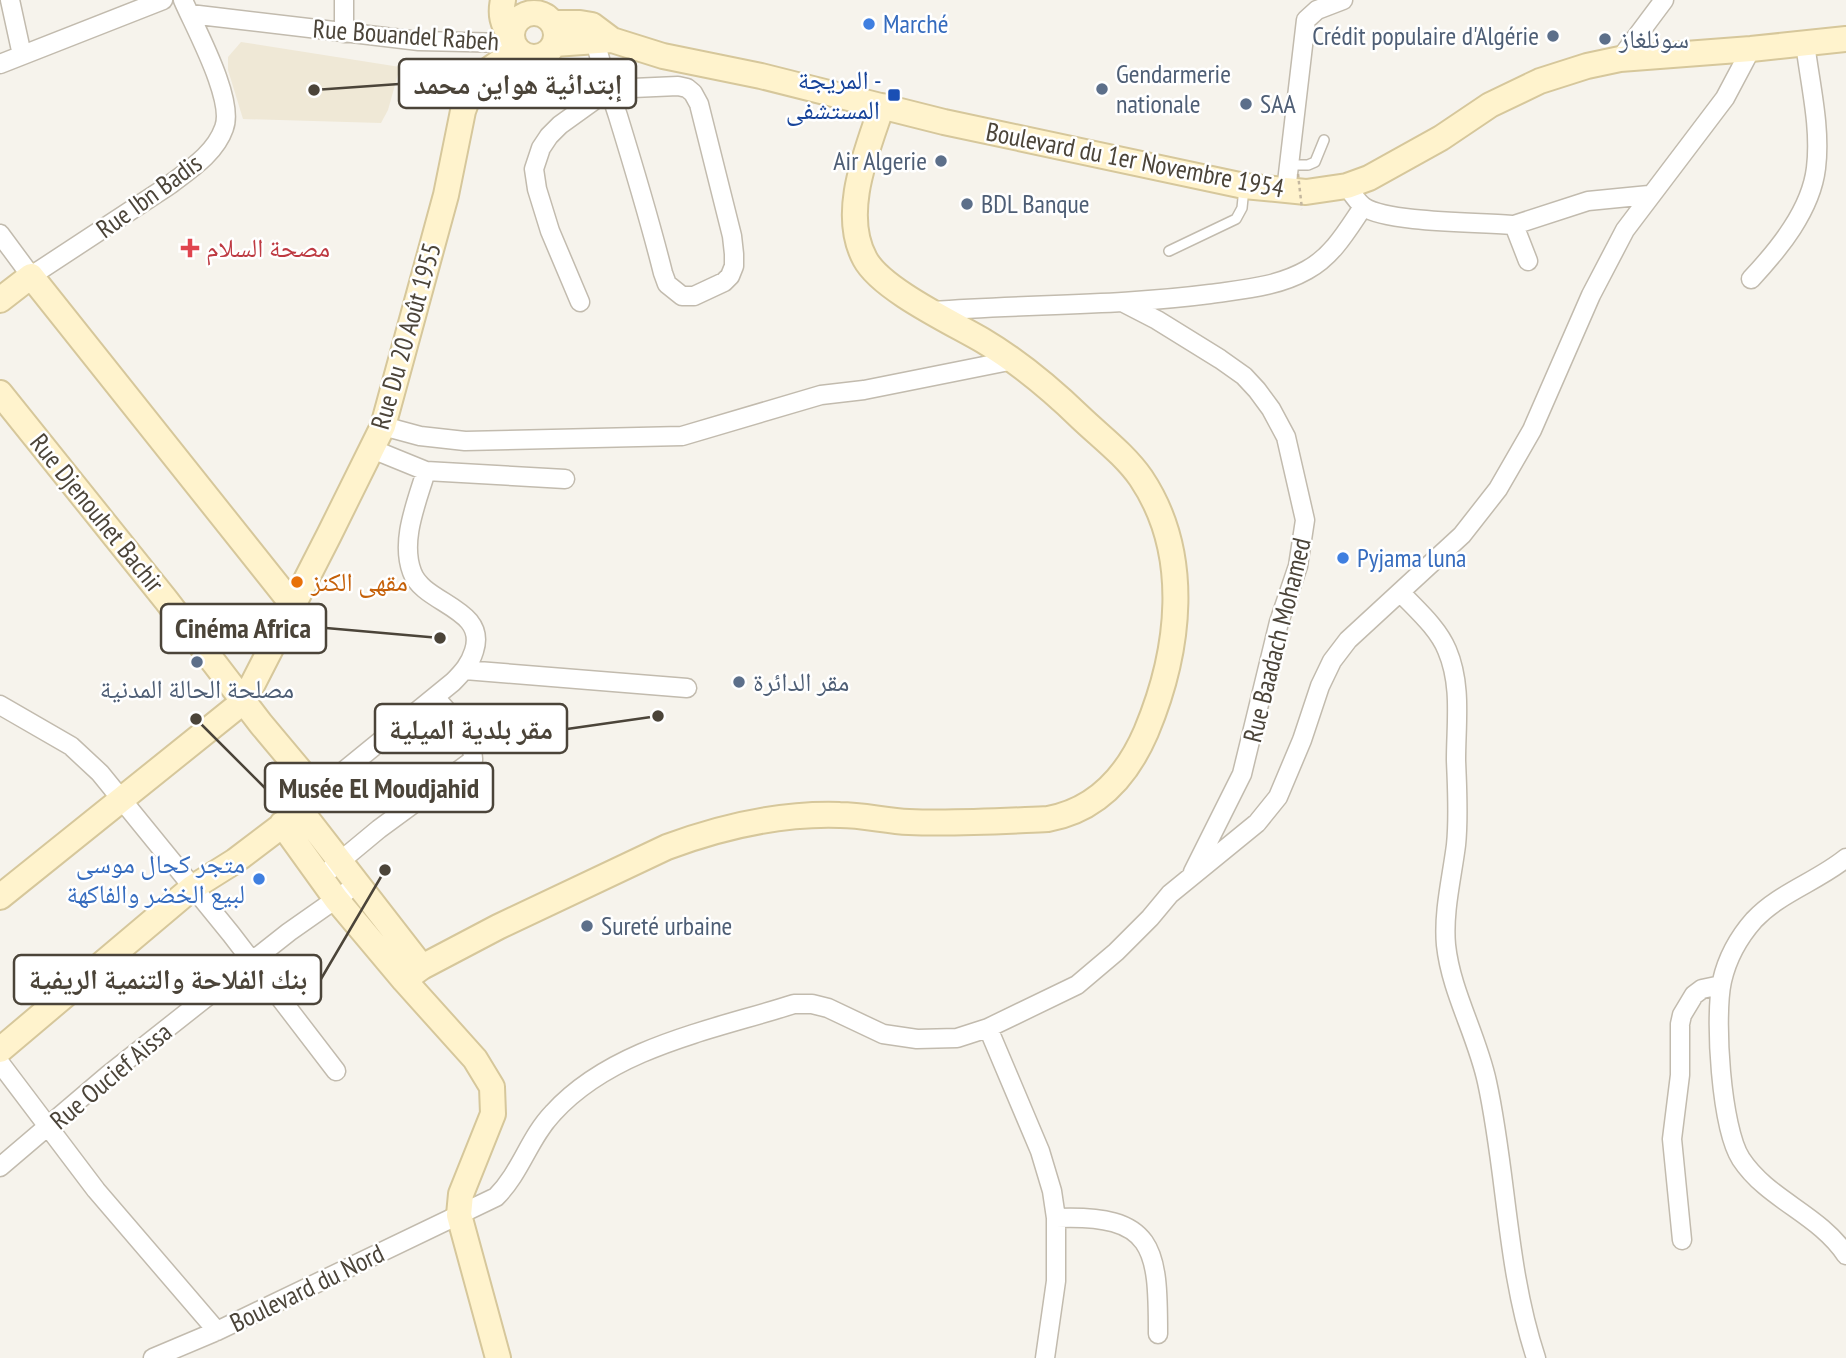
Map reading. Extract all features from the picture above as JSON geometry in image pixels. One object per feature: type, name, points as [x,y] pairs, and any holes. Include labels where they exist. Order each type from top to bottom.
[{"type":"main road","points":[[503,0],[503,22],[522,54],[537,57],[550,50],[549,20]]},
{"type":"main road","points":[[514,43],[515,22],[535,12],[549,20],[599,35]]},
{"type":"main road","name":"Boulevard du 1er Novembre 1954","points":[[599,35],[663,56],[1244,186],[1294,185],[1326,190],[1368,178],[1441,138],[1490,105],[1540,81],[1587,66],[1620,59],[1846,39]]},
{"type":"main road","name":"Rue Du 20 Août 1955","points":[[244,701],[383,426],[443,209],[463,111],[470,92],[484,73],[514,43]]},
{"type":"main road","points":[[413,974],[498,927],[667,847],[722,829],[759,822],[829,815],[866,816],[908,822],[1048,819],[1081,809],[1113,786],[1144,737],[1168,664],[1176,607],[1173,557],[1160,513],[1139,476],[1123,457],[1067,404],[1014,360],[894,288],[872,271],[864,257],[855,226],[856,201],[869,145],[882,106]]},
{"type":"main road","points":[[31,276],[293,604]]},
{"type":"main road","name":"Rue Ibn Badis","points":[[0,300],[31,276]]},
{"type":"main road","name":"Rue Djenouhet Bachir","points":[[0,393],[318,792]]},
{"type":"main road","points":[[0,897],[244,701]]},
{"type":"main road","points":[[0,1050],[192,888],[235,861],[318,792]]},
{"type":"main road","points":[[291,817],[320,878],[336,899],[413,974]]},
{"type":"main road","points":[[291,817],[341,862],[357,883],[413,974],[475,1059],[492,1087],[495,1102],[493,1114],[461,1194],[459,1215],[498,1358]]},
{"type":"street","points":[[10,0],[22,55]]},
{"type":"street","points":[[0,64],[163,0]]},
{"type":"street","points":[[344,0],[344,33]]},
{"type":"street","points":[[1294,185],[1306,20],[1317,10],[1343,0]]},
{"type":"street","points":[[1620,59],[1664,0]]},
{"type":"street","name":"Rue Bouandel Rabeh","points":[[186,7],[344,33],[419,41],[514,43]]},
{"type":"street","name":"Rue Ibn Badis","points":[[31,276],[168,186],[190,170],[215,144],[226,121],[223,92],[186,7]]},
{"type":"street","points":[[580,302],[550,231],[534,169],[541,148],[549,136],[610,89],[678,86],[687,88],[696,97],[704,120],[733,245],[734,267],[730,276],[713,289],[694,296],[682,296],[667,284],[610,89],[599,35]]},
{"type":"street","points":[[1751,279],[1773,256],[1802,211],[1816,170],[1818,153],[1805,43]]},
{"type":"street","name":"Rue Baadach Mohamed","points":[[459,1215],[496,1196],[507,1186],[538,1131],[566,1099],[624,1062],[654,1049],[794,1004],[812,1004],[828,1008],[883,1034],[917,1039],[957,1038],[988,1028],[1077,985],[1116,951],[1170,894],[1268,812],[1278,797],[1302,740],[1312,704],[1332,662],[1348,640],[1462,535],[1498,489],[1532,430],[1607,260],[1649,195],[1725,98],[1751,49]]},
{"type":"street","points":[[1347,186],[1363,207],[1415,218],[1514,225],[1588,201],[1649,195]]},
{"type":"street","points":[[933,311],[1124,303],[1274,284],[1310,269],[1332,250],[1363,207]]},
{"type":"street","points":[[1514,225],[1528,261]]},
{"type":"street","points":[[0,234],[31,276]]},
{"type":"street","name":"Rue Baadach Mohamed","points":[[1124,303],[1178,332],[1220,359],[1244,376],[1257,390],[1286,437],[1305,520],[1298,566],[1279,622],[1242,774],[1190,878]]},
{"type":"street","points":[[383,426],[419,436],[465,441],[682,436],[821,394],[863,390],[1014,360]]},
{"type":"street","points":[[372,449],[426,471],[565,479]]},
{"type":"street","points":[[318,792],[466,670],[475,646],[477,635],[473,626],[464,616],[420,586],[412,575],[407,541],[426,471]]},
{"type":"street","points":[[1401,593],[1429,623],[1443,643],[1456,678],[1457,841],[1449,893],[1446,942],[1452,974],[1479,1047],[1487,1081],[1515,1272],[1522,1311],[1536,1358]]},
{"type":"street","points":[[466,670],[509,671],[687,688]]},
{"type":"street","points":[[320,878],[379,829],[473,760],[472,749],[464,734],[435,697]]},
{"type":"street","points":[[0,705],[71,746],[100,773],[252,961],[336,1071]]},
{"type":"street","points":[[1842,865],[1760,914],[1737,943],[1721,985],[1720,1025],[1724,1101],[1734,1146],[1741,1160],[1767,1188],[1816,1223],[1839,1244],[1846,1255]]},
{"type":"street","name":"Rue Oucief Aissa","points":[[0,1167],[108,1075],[252,961],[357,883]]},
{"type":"street","points":[[1682,1240],[1672,1139],[1680,1075],[1680,1024],[1682,1015],[1694,995],[1702,989],[1721,985]]},
{"type":"street","points":[[988,1028],[1040,1151],[1052,1191],[1056,1218],[1056,1280],[1045,1358]]},
{"type":"street","points":[[0,1063],[96,1190],[217,1331]]},
{"type":"street","name":"Boulevard du Nord","points":[[153,1358],[217,1331],[459,1215]]},
{"type":"street","points":[[1056,1218],[1105,1220],[1135,1232],[1144,1241],[1156,1268],[1158,1334]]},
{"type":"lane","points":[[1294,185],[1308,165],[1315,162],[1324,140]]},
{"type":"lane","points":[[1169,251],[1236,219],[1242,208],[1244,186]]},
{"type":"shaded area","points":[[241,42],[400,67],[388,110],[381,123],[243,119],[228,70],[228,57]]},
{"type":"place","name":"Marché","points":[[869,24]]},
{"type":"place","name":"Crédit populaire d'Algérie","points":[[1553,36]]},
{"type":"place","name":"سونلغاز","points":[[1605,39]]},
{"type":"place","name":"Gendarmerie nationale","points":[[1102,89]]},
{"type":"place","name":"إبتدائية هواين محمد","points":[[314,90]]},
{"type":"place","name":"المريجة - المستشفى","points":[[894,95]]},
{"type":"place","name":"SAA","points":[[1246,104]]},
{"type":"place","name":"Air Algerie","points":[[941,161]]},
{"type":"place","name":"BDL Banque","points":[[967,204]]},
{"type":"place","name":"مصحة السلام","points":[[190,248]]},
{"type":"place","name":"Pyjama luna","points":[[1343,558]]},
{"type":"place","name":"مقهى الكنز","points":[[297,582]]},
{"type":"place","name":"Cinéma Africa","points":[[440,638]]},
{"type":"place","name":"مصلحة الحالة المدنية","points":[[197,662]]},
{"type":"place","name":"مقر الدائرة","points":[[739,682]]},
{"type":"place","name":"مقر بلدية الميلية","points":[[658,716]]},
{"type":"place","name":"Musée El Moudjahid","points":[[196,719]]},
{"type":"place","name":"بنك الفلاحة والتنمية الريفية","points":[[385,870]]},
{"type":"place","name":"متجر كحال موسى لبيع الخضر والفاكهة","points":[[259,879]]},
{"type":"place","name":"Sureté urbaine","points":[[587,926]]}]
